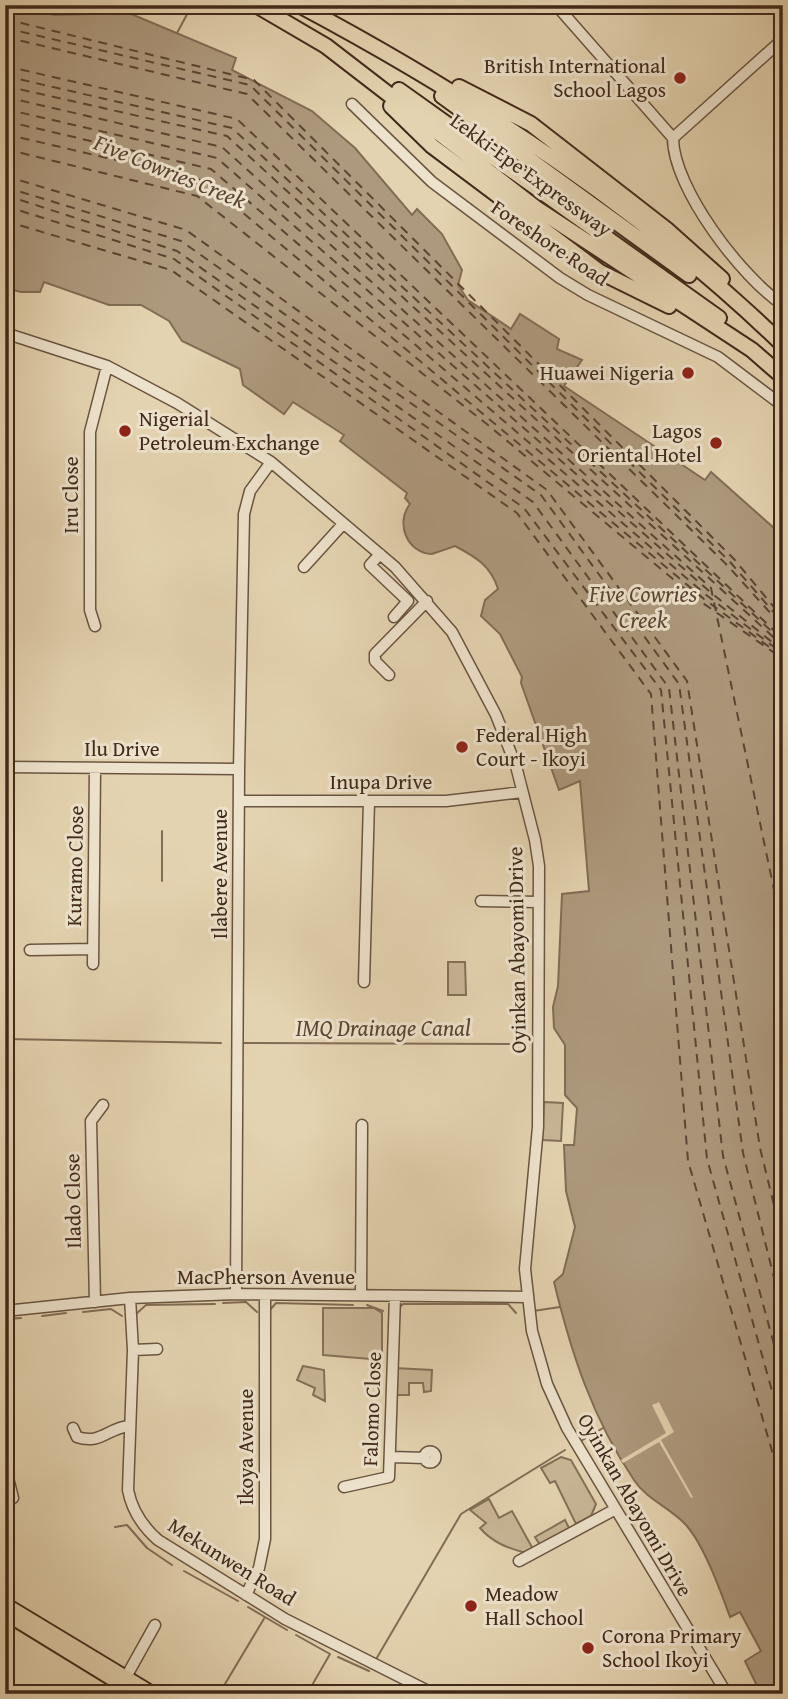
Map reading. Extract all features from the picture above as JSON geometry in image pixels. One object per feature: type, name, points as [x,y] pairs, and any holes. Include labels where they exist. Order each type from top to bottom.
[{"type":"highway","name":"Lekki-Epe Expressway","points":[[256,5],[326,46],[536,208],[737,340],[783,376]]},
{"type":"highway","points":[[299,5],[531,124],[666,229],[760,313],[782,345]]},
{"type":"highway","points":[[367,42],[782,345]]},
{"type":"highway","points":[[326,46],[384,80],[747,338],[783,376]]},
{"type":"highway","points":[[441,120],[452,116],[451,103]]},
{"type":"main road","points":[[5,1604],[136,1694]]},
{"type":"main road","points":[[5,1613],[154,1694]]},
{"type":"street","points":[[556,5],[673,138],[677,166],[723,245],[753,282],[783,305]]},
{"type":"street","points":[[673,138],[783,39]]},
{"type":"street","name":"Foreshore Road","points":[[352,104],[439,188],[561,278],[588,295],[718,357],[783,406]]},
{"type":"street","name":"Oyinkan Abayomi Drive","points":[[5,334],[107,366],[177,403],[271,462],[380,554],[428,601],[452,632],[476,674],[506,739],[535,840],[539,902],[538,1126],[526,1241],[527,1297],[539,1358],[556,1406],[614,1510],[727,1694]]},
{"type":"street","name":"Iru Close","points":[[95,626],[90,610],[90,432],[107,366]]},
{"type":"street","name":"Ilabere Avenue","points":[[236,1294],[239,769],[244,514],[250,491],[271,462]]},
{"type":"street","points":[[304,567],[343,524]]},
{"type":"street","points":[[380,554],[370,565],[408,601],[394,617]]},
{"type":"street","points":[[389,675],[375,661],[375,654],[428,601]]},
{"type":"street","name":"Ilu Drive","points":[[5,767],[239,769]]},
{"type":"street","name":"Kuramo Close","points":[[93,964],[95,769]]},
{"type":"street","name":"Inupa Drive","points":[[239,801],[446,801],[522,792]]},
{"type":"street","points":[[364,982],[369,801]]},
{"type":"street","points":[[481,901],[539,902]]},
{"type":"street","points":[[30,950],[93,949]]},
{"type":"street","name":"Ilado Close","points":[[95,1301],[91,1121],[103,1105]]},
{"type":"street","points":[[361,1295],[362,1125]]},
{"type":"street","name":"MacPherson Avenue","points":[[5,1311],[130,1298],[236,1294],[527,1297]]},
{"type":"street","name":"Ikoya Avenue","points":[[246,1595],[259,1569],[265,1539],[265,1295]]},
{"type":"street","name":"Falomo Close","points":[[344,1487],[389,1477],[392,1457],[395,1296]]},
{"type":"street","name":"Mekunwen Road","points":[[130,1298],[133,1350],[128,1490],[133,1510],[142,1524],[164,1544],[246,1595],[335,1646],[434,1694]]},
{"type":"street","points":[[133,1350],[158,1349]]},
{"type":"street","points":[[73,1428],[76,1437],[91,1440],[104,1438],[114,1429],[129,1426]]},
{"type":"street","points":[[392,1457],[425,1458]]},
{"type":"street","points":[[5,1466],[13,1498]]},
{"type":"street","points":[[519,1561],[614,1510]]},
{"type":"street","points":[[125,1677],[155,1625]]},
{"type":"shaded area","points":[[448,962],[465,962],[466,995],[448,995]]},
{"type":"shaded area","points":[[544,1102],[563,1103],[561,1141],[542,1140]]},
{"type":"shaded area","points":[[323,1308],[374,1308],[382,1313],[382,1360],[323,1355]]},
{"type":"shaded area","points":[[303,1366],[324,1370],[325,1401],[313,1395],[315,1388],[297,1380]]},
{"type":"shaded area","points":[[394,1368],[432,1370],[431,1391],[424,1392],[423,1383],[409,1383],[409,1395],[393,1395]]},
{"type":"shaded area","points":[[561,1457],[571,1460],[596,1504],[591,1516],[576,1524],[555,1481],[550,1483],[541,1468]]},
{"type":"shaded area","points":[[489,1499],[499,1518],[512,1511],[533,1549],[526,1553],[507,1547],[490,1538],[480,1528],[486,1523],[470,1510]]},
{"type":"shaded area","points":[[565,1520],[569,1528],[540,1545],[535,1537]]},
{"type":"water","name":"Five Cowries Creek","points":[[5,5],[54,15],[129,13],[236,58],[232,70],[312,111],[355,148],[412,215],[417,209],[442,234],[462,270],[458,285],[468,300],[511,329],[520,314],[559,339],[557,349],[582,360],[564,386],[705,480],[711,472],[783,536],[783,1694],[761,1694],[745,1661],[761,1651],[740,1612],[730,1617],[711,1569],[686,1525],[639,1487],[619,1457],[585,1384],[554,1282],[563,1274],[575,1227],[566,1191],[564,1145],[574,1145],[577,1108],[565,1095],[565,1045],[554,1028],[553,1007],[558,986],[562,894],[589,891],[580,781],[559,790],[521,683],[522,677],[500,634],[481,616],[485,600],[498,589],[495,581],[482,563],[455,546],[432,554],[416,548],[410,543],[404,528],[410,504],[405,498],[407,493],[340,441],[344,435],[293,402],[284,414],[243,385],[240,369],[182,341],[169,321],[141,305],[109,305],[44,282],[40,292],[21,292],[5,288]]},
{"type":"pier","points":[[659,1402],[674,1432],[661,1440],[693,1497],[691,1498],[659,1442],[623,1463],[621,1460],[666,1433],[652,1405]]},
{"type":"waterway","points":[[177,33],[192,5]]},
{"type":"waterway","points":[[162,831],[162,881]]},
{"type":"waterway","name":"IMQ Drainage Canal","points":[[5,1039],[221,1043]]},
{"type":"waterway","name":"IMQ Drainage Canal","points":[[240,1043],[526,1044]]},
{"type":"waterway","points":[[223,1303],[246,1302],[257,1312]]},
{"type":"waterway","points":[[269,1311],[276,1303],[353,1305]]},
{"type":"waterway","points":[[136,1314],[146,1305],[215,1304]]},
{"type":"waterway","points":[[400,1307],[403,1304],[508,1304],[516,1313]]},
{"type":"waterway","points":[[367,1305],[383,1311]]},
{"type":"waterway","points":[[533,1311],[560,1307]]},
{"type":"waterway","points":[[83,1312],[111,1309],[122,1316]]},
{"type":"waterway","points":[[42,1316],[66,1313]]},
{"type":"waterway","points":[[5,1323],[8,1319],[21,1318]]},
{"type":"waterway","points":[[581,1441],[603,1428]]},
{"type":"waterway","points":[[375,1661],[461,1514],[565,1450]]},
{"type":"waterway","points":[[115,1527],[127,1525],[147,1548],[172,1565]]},
{"type":"waterway","points":[[184,1571],[238,1601]]},
{"type":"waterway","points":[[248,1607],[287,1630]]},
{"type":"waterway","points":[[219,1694],[265,1617]]},
{"type":"waterway","points":[[296,1635],[330,1654],[307,1694]]},
{"type":"waterway","points":[[338,1657],[369,1671]]},
{"type":"ferry route","points":[[5,19],[254,80],[734,559],[783,618]]},
{"type":"ferry route","points":[[5,28],[250,85],[731,563],[783,623]]},
{"type":"ferry route","points":[[5,37],[247,94],[727,565],[783,627]]},
{"type":"ferry route","points":[[5,66],[237,119],[783,639]]},
{"type":"ferry route","points":[[5,76],[232,128],[783,642]]},
{"type":"ferry route","points":[[5,86],[227,136],[783,646]]},
{"type":"ferry route","points":[[5,97],[222,147],[711,588],[783,933]]},
{"type":"ferry route","points":[[5,109],[217,158],[709,591],[783,651]]},
{"type":"ferry route","points":[[5,121],[211,169],[705,594],[783,654]]},
{"type":"ferry route","points":[[5,134],[205,181],[704,599],[783,657]]},
{"type":"ferry route","points":[[5,149],[197,196],[488,425],[697,599],[783,659]]},
{"type":"ferry route","points":[[5,176],[186,230],[547,490],[687,681],[760,1148],[783,1242]]},
{"type":"ferry route","points":[[5,187],[181,241],[541,495],[679,684],[743,1153],[783,1314]]},
{"type":"ferry route","points":[[5,195],[177,251],[533,502],[669,688],[723,1156],[783,1378]]},
{"type":"ferry route","points":[[5,206],[174,259],[524,508],[661,690],[707,1159],[783,1430]]},
{"type":"ferry route","points":[[5,221],[171,270],[517,513],[651,694],[688,1161],[783,1489]]},
{"type":"place","name":"British International School Lagos","points":[[680,78]]},
{"type":"place","name":"Huawei Nigeria","points":[[688,373]]},
{"type":"place","name":"Nigerial Petroleum Exchange","points":[[125,431]]},
{"type":"place","name":"Lagos Oriental Hotel","points":[[716,443]]},
{"type":"place","name":"Federal High Court - Ikoyi","points":[[462,747]]},
{"type":"place","name":"Meadow Hall School","points":[[471,1606]]},
{"type":"place","name":"Corona Primary School Ikoyi","points":[[588,1648]]}]
